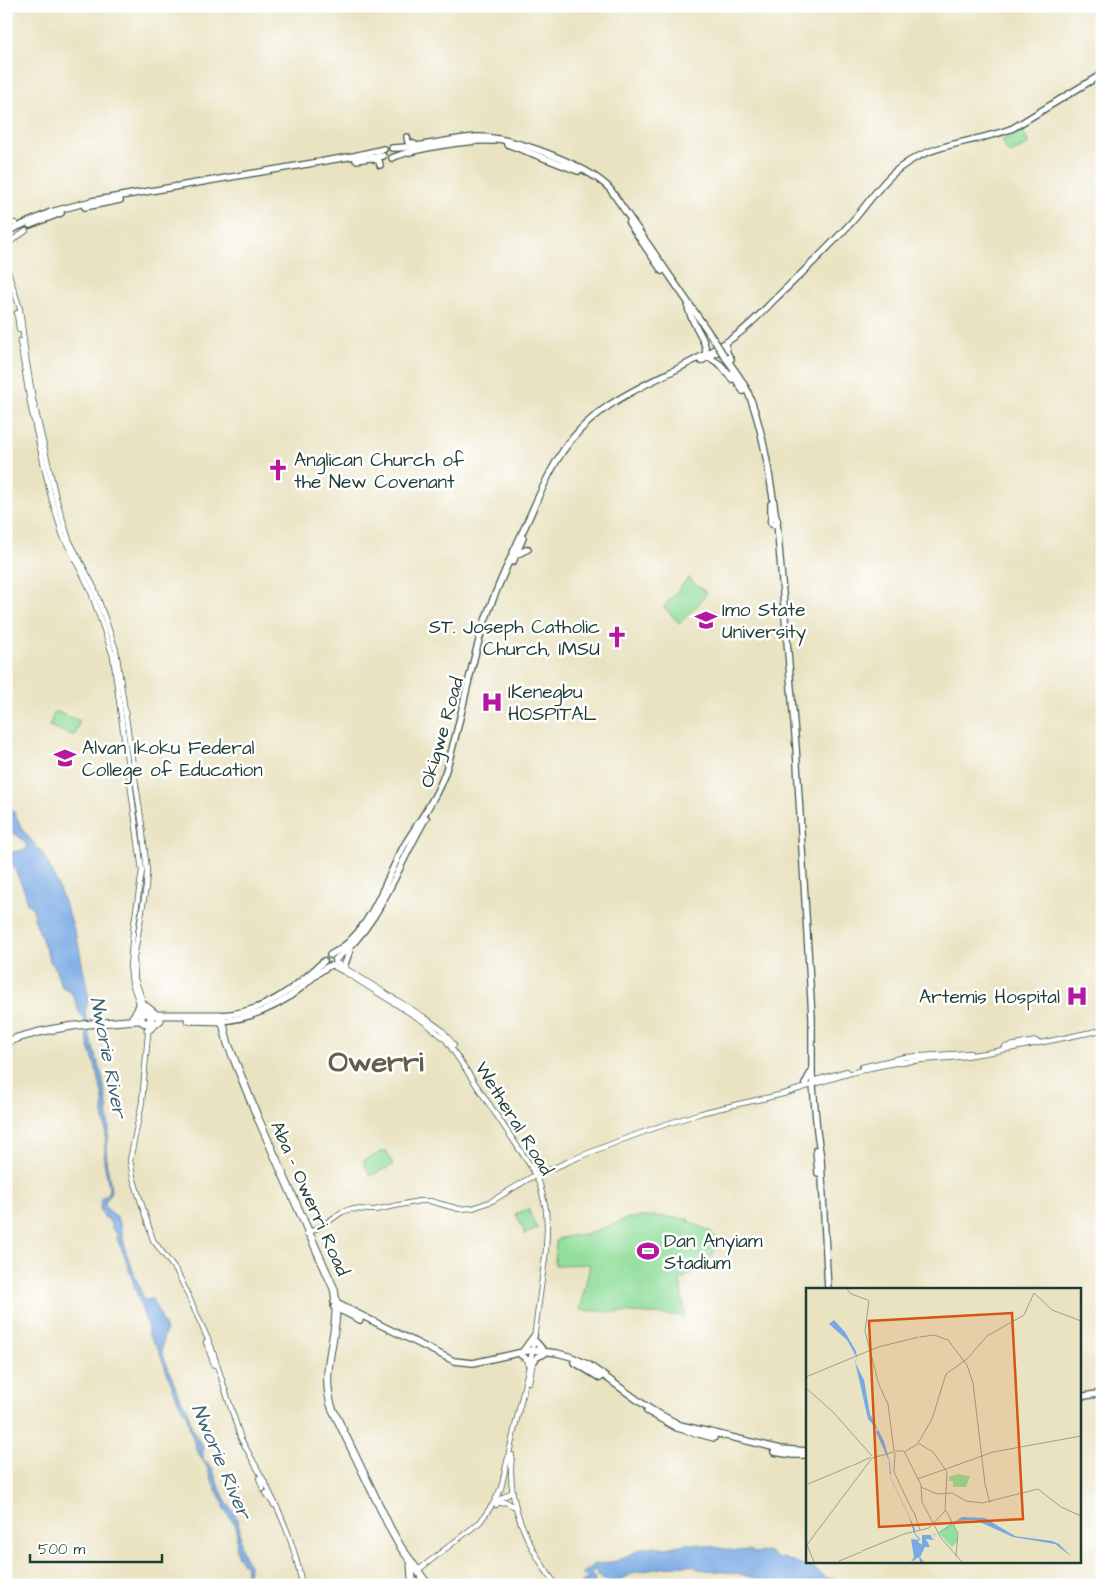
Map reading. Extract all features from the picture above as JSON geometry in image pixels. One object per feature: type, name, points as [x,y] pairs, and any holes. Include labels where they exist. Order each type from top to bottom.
[{"type":"highway","points":[[144,1020],[138,1010],[142,1004],[159,1018]]},
{"type":"highway","points":[[144,1020],[159,1018]]},
{"type":"highway","points":[[6,1041],[19,1034],[42,1028],[159,1018],[220,1021]]},
{"type":"highway","name":"Aba - Owerri Road","points":[[220,1021],[227,1054],[331,1290],[335,1305],[325,1371],[324,1388],[327,1402],[385,1523],[417,1577]]},
{"type":"highway","points":[[6,1041],[30,1034],[78,1025]]},
{"type":"highway","points":[[417,1577],[419,1565],[425,1565]]},
{"type":"highway","points":[[417,1577],[425,1565]]},
{"type":"main road","name":"Okigwe Road","points":[[331,963],[352,946],[375,916],[404,857],[445,784],[452,763],[470,684],[497,597],[515,554],[515,544],[523,536],[561,459],[574,442],[613,406],[653,382],[708,355],[748,329],[858,218],[881,188],[904,168],[929,154],[994,138],[1018,128],[1102,75]]},
{"type":"main road","points":[[407,137],[409,143],[421,145]]},
{"type":"main road","points":[[6,236],[57,215],[102,203],[369,158],[383,156],[387,159],[466,140]]},
{"type":"main road","points":[[6,232],[51,212],[92,201],[354,156],[388,147],[466,140],[499,142],[571,166],[604,188],[672,281],[745,390]]},
{"type":"main road","points":[[392,148],[395,152],[392,158]]},
{"type":"main road","points":[[383,156],[384,149]]},
{"type":"main road","points":[[369,158],[379,161],[380,165]]},
{"type":"main road","points":[[6,224],[15,223]]},
{"type":"main road","points":[[6,246],[26,232]]},
{"type":"main road","points":[[6,265],[20,309],[28,385]]},
{"type":"main road","points":[[6,274],[17,309],[28,385],[39,435],[64,528],[71,548],[94,587],[113,642],[118,663],[120,699],[142,825],[147,872],[134,958],[135,979],[144,1020],[142,1102],[130,1160],[133,1177],[153,1240],[177,1272],[183,1284],[211,1346],[237,1430],[282,1518],[294,1548],[301,1585]]},
{"type":"main road","points":[[690,308],[699,312],[718,340],[729,342],[727,353],[743,378],[763,461],[774,521],[793,734],[812,1017],[810,1083],[821,1192],[827,1288]]},
{"type":"main road","points":[[690,308],[691,317],[706,346],[708,355],[721,365],[745,390]]},
{"type":"main road","points":[[523,536],[528,547],[515,554],[515,544],[523,536]]},
{"type":"main road","points":[[220,1021],[252,1015],[271,1008],[290,996],[331,963],[326,956],[352,938],[365,922],[405,845],[430,809]]},
{"type":"main road","points":[[344,967],[352,946]]},
{"type":"main road","name":"Wetheral Road","points":[[331,963],[344,967],[424,1018],[447,1035],[537,1175],[548,1208],[550,1235],[533,1352]]},
{"type":"main road","name":"Wetheral Road","points":[[331,963],[426,1023],[446,1040],[537,1175]]},
{"type":"main road","points":[[810,1083],[885,1065],[1018,1046],[1102,1030]]},
{"type":"main road","points":[[307,1233],[322,1226],[342,1212],[351,1209],[375,1210],[419,1201],[430,1201],[459,1209],[473,1208],[492,1202],[537,1175],[629,1137],[700,1113],[786,1093],[820,1078],[878,1063],[905,1057],[949,1056]]},
{"type":"main road","points":[[811,1074],[814,1077],[820,1078]]},
{"type":"main road","points":[[335,1305],[452,1364],[469,1366],[521,1353],[533,1352],[557,1356],[579,1364],[650,1413],[677,1428],[777,1452],[793,1455],[806,1453]]},
{"type":"main road","points":[[521,1353],[535,1339],[545,1353]]},
{"type":"main road","points":[[533,1352],[512,1454],[511,1492],[526,1535],[538,1559],[555,1585]]},
{"type":"main road","points":[[521,1353],[531,1364]]},
{"type":"main road","points":[[487,1516],[496,1499],[509,1458],[531,1364],[537,1357],[545,1353]]},
{"type":"main road","points":[[1080,1396],[1099,1392]]},
{"type":"main road","points":[[509,1458],[512,1506],[520,1528],[536,1560],[555,1585]]},
{"type":"main road","points":[[496,1499],[511,1492]]},
{"type":"main road","points":[[496,1506],[499,1500],[511,1492]]},
{"type":"main road","points":[[425,1565],[469,1535],[501,1502],[512,1506]]},
{"type":"green space","points":[[1023,131],[1029,144],[1009,154],[1002,140]]},
{"type":"green space","points":[[688,578],[707,593],[679,623],[664,607]]},
{"type":"green space","points":[[55,711],[80,721],[74,736],[49,726]]},
{"type":"green space","points":[[386,1150],[393,1165],[370,1176],[363,1161]]},
{"type":"green space","points":[[528,1209],[537,1229],[525,1234],[516,1214]]},
{"type":"green space","points":[[654,1216],[689,1219],[688,1221],[710,1231],[716,1238],[712,1255],[705,1265],[680,1281],[685,1316],[580,1310],[590,1264],[555,1265],[556,1241],[560,1238],[591,1233],[629,1218]]},
{"type":"water","points":[[6,797],[24,832],[42,853],[52,871],[78,943],[89,998],[85,1011],[88,1031],[102,1076],[107,1103],[109,1130],[106,1160],[111,1191],[105,1203],[106,1208],[116,1216],[120,1223],[126,1252],[143,1297],[145,1300],[152,1299],[160,1315],[166,1331],[163,1338],[162,1352],[180,1399],[187,1408],[192,1429],[203,1447],[203,1459],[212,1467],[227,1503],[236,1516],[240,1530],[241,1549],[249,1566],[248,1580],[253,1585],[249,1585],[245,1581],[246,1567],[238,1557],[236,1550],[237,1530],[235,1524],[224,1510],[224,1504],[214,1486],[207,1467],[197,1451],[187,1416],[178,1401],[157,1347],[148,1335],[148,1328],[125,1257],[117,1239],[117,1234],[100,1209],[101,1198],[107,1195],[109,1188],[104,1162],[106,1132],[103,1099],[98,1075],[88,1044],[83,1017],[79,1012],[74,997],[61,986],[34,918],[33,908],[27,903],[25,892],[10,859],[11,852],[26,850],[27,846],[15,834],[6,832]]},
{"type":"water","points":[[685,1544],[697,1544],[736,1551],[749,1550],[755,1553],[767,1551],[778,1559],[783,1558],[806,1567],[814,1568],[825,1578],[836,1579],[840,1585],[777,1585],[741,1574],[698,1569],[693,1566],[682,1565],[636,1572],[616,1582],[602,1580],[595,1570],[591,1572],[595,1579],[594,1583],[591,1585],[579,1585],[584,1580],[589,1579],[582,1573],[593,1565],[616,1561],[643,1548],[654,1546],[667,1548]]},
{"type":"place","name":"Anglican Church of the New Covenant","points":[[278,470]]},
{"type":"place","name":"Imo State University","points":[[706,620]]},
{"type":"place","name":"ST. Joseph Catholic Church, IMSU","points":[[617,637]]},
{"type":"place","name":"IKenegbu HOSPITAL","points":[[492,702]]},
{"type":"place","name":"Alvan Ikoku Federal College of Education","points":[[65,758]]},
{"type":"place","name":"Artemis Hospital","points":[[1077,996]]},
{"type":"place","name":"Dan Anyiam Stadium","points":[[648,1251]]},
{"type":"district","name":"Owerri","points":[[376,1061]]},
{"type":"water label","name":"Nworie River","points":[[109,1057]]},
{"type":"water label","name":"Nworie River","points":[[222,1461]]}]
